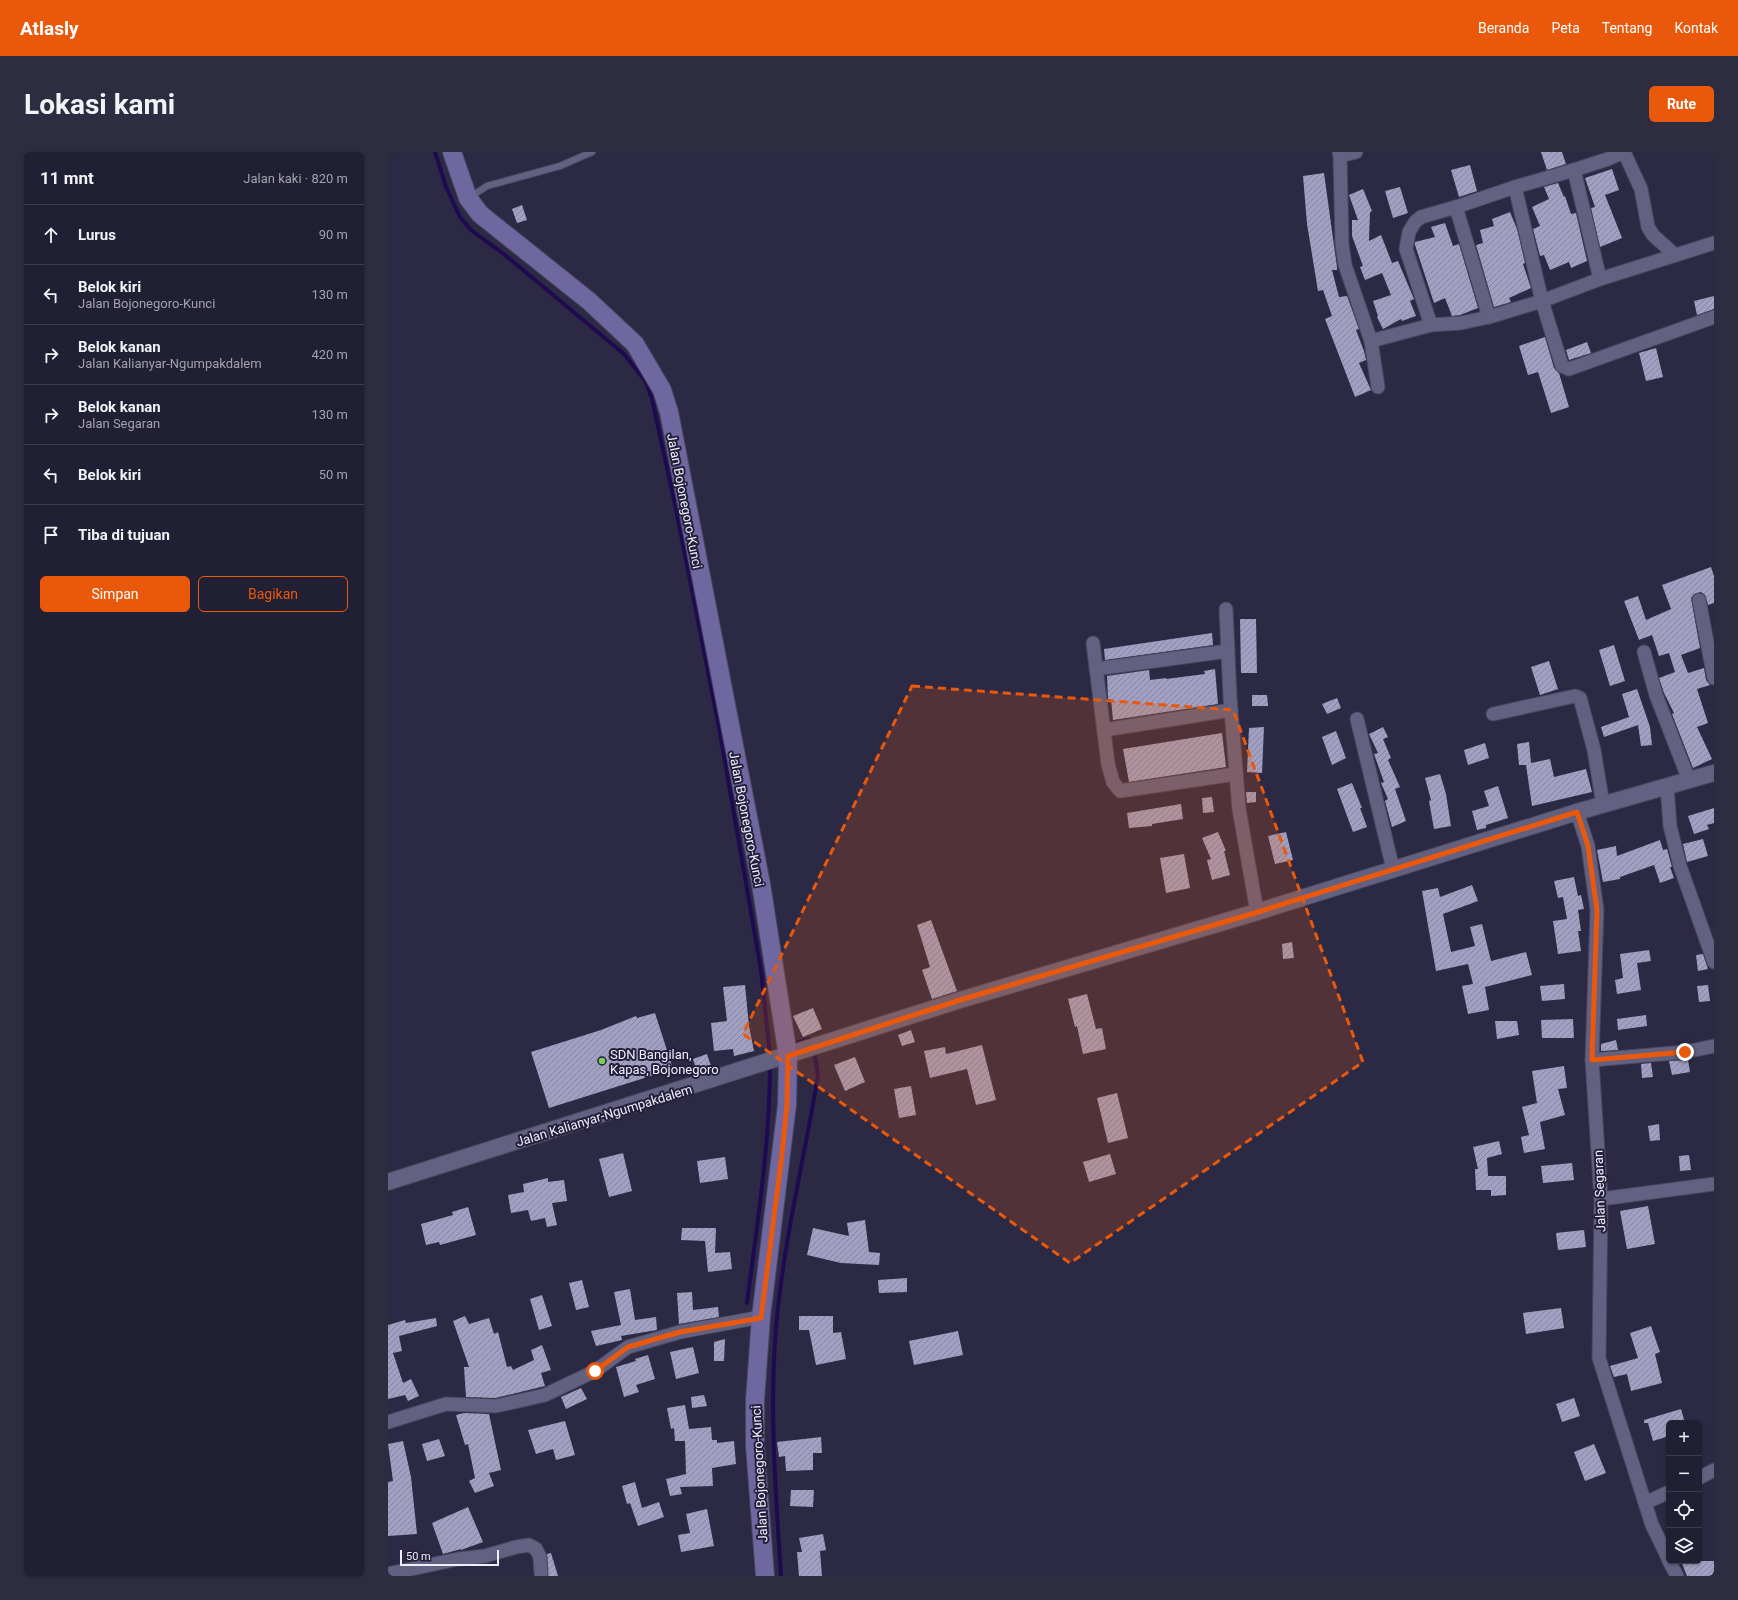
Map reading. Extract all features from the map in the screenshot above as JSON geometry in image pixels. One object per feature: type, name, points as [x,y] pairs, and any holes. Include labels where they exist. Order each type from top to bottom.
[{"type":"main road","name":"Jalan Bojonegoro-Kunci","points":[[452,152],[468,198],[480,214],[589,301],[635,344],[662,390],[669,412],[761,884],[786,1119],[761,1318],[755,1400],[755,1446],[765,1576]]},
{"type":"street","points":[[1356,152],[1339,154],[1342,244],[1345,265],[1371,342],[1378,387]]},
{"type":"street","points":[[1431,325],[1406,249],[1409,232],[1415,222],[1421,217],[1574,170],[1624,152],[1641,189],[1648,227],[1653,235],[1675,255]]},
{"type":"street","points":[[1574,170],[1600,279]]},
{"type":"street","points":[[1515,187],[1542,301],[1562,366],[1569,369],[1714,317]]},
{"type":"street","points":[[1456,207],[1489,317]]},
{"type":"street","points":[[1371,342],[1431,325],[1461,323],[1489,317],[1542,301],[1600,279],[1714,243]]},
{"type":"street","points":[[1699,600],[1714,678]]},
{"type":"street","points":[[1226,609],[1231,710],[1239,809],[1258,912]]},
{"type":"street","points":[[1093,643],[1108,764],[1113,782],[1120,791],[1236,774]]},
{"type":"street","points":[[1096,669],[1228,651]]},
{"type":"street","points":[[1644,652],[1656,694],[1690,780]]},
{"type":"street","points":[[1493,714],[1576,696],[1580,698],[1594,750],[1603,805]]},
{"type":"street","points":[[1104,730],[1231,710]]},
{"type":"street","points":[[1357,720],[1393,869]]},
{"type":"street","name":"Jalan Kalianyar-Ngumpakdalem","points":[[388,1182],[780,1054],[814,1048],[960,1000],[1258,912],[1577,812],[1714,773]]},
{"type":"street","points":[[1667,786],[1670,826],[1680,866],[1714,962]]},
{"type":"street","name":"Jalan Segaran","points":[[1577,812],[1588,846],[1597,910],[1592,1060],[1601,1199],[1599,1358],[1652,1525],[1666,1555]]},
{"type":"street","points":[[1592,1060],[1685,1052],[1714,1046]]},
{"type":"street","points":[[1601,1199],[1714,1184]]},
{"type":"street","points":[[388,1422],[446,1404],[496,1406],[545,1395],[595,1371],[628,1347],[680,1332],[761,1318]]},
{"type":"street","points":[[1702,1476],[1714,1470]]},
{"type":"street","points":[[1645,1503],[1666,1493]]},
{"type":"street","points":[[388,1574],[485,1556],[516,1547],[529,1545],[536,1549],[540,1557],[541,1573]]},
{"type":"street","name":"Jalan Segaran","points":[[1671,1564],[1677,1576]]},
{"type":"lane","points":[[468,198],[487,186],[560,166],[592,152]]},
{"type":"highlighted area","points":[[912,686],[1233,710],[1363,1062],[1070,1263],[743,1034]]},
{"type":"building","points":[[1541,152],[1562,152],[1566,164],[1547,170]]},
{"type":"building","points":[[1470,165],[1477,191],[1459,197],[1451,170]]},
{"type":"building","points":[[1612,169],[1619,190],[1605,195],[1622,238],[1600,247],[1591,208],[1595,207],[1585,178]]},
{"type":"building","points":[[1324,173],[1337,267],[1337,270],[1332,270],[1339,297],[1347,296],[1359,329],[1356,330],[1366,360],[1359,363],[1371,390],[1355,397],[1325,319],[1332,316],[1323,290],[1318,291],[1307,224],[1303,176]]},
{"type":"building","points":[[1558,183],[1564,197],[1565,196],[1571,214],[1576,213],[1587,261],[1571,268],[1569,262],[1550,270],[1544,255],[1540,256],[1533,229],[1540,226],[1532,207],[1549,199],[1544,187]]},
{"type":"building","points":[[1400,187],[1408,213],[1393,218],[1385,191]]},
{"type":"building","points":[[1363,189],[1372,211],[1370,212],[1369,241],[1381,235],[1392,263],[1398,261],[1414,299],[1410,301],[1416,316],[1402,321],[1401,319],[1383,329],[1377,317],[1378,316],[1373,301],[1391,295],[1382,273],[1365,280],[1360,267],[1363,266],[1352,236],[1352,220],[1358,220],[1349,195]]},
{"type":"building","points":[[522,205],[527,220],[517,223],[512,209]]},
{"type":"building","points":[[1510,212],[1517,229],[1525,263],[1523,264],[1531,288],[1509,298],[1511,302],[1494,307],[1476,245],[1483,243],[1480,230],[1494,226],[1492,219]]},
{"type":"building","points":[[1445,223],[1453,246],[1459,244],[1478,308],[1460,315],[1452,316],[1445,298],[1434,303],[1415,245],[1415,242],[1435,237],[1431,227]]},
{"type":"building","points":[[1714,296],[1714,309],[1697,315],[1694,301]]},
{"type":"building","points":[[1545,337],[1554,368],[1559,373],[1569,407],[1551,413],[1538,372],[1528,375],[1519,346]]},
{"type":"building","points":[[1587,342],[1591,353],[1569,360],[1566,350]]},
{"type":"building","points":[[1656,348],[1663,377],[1646,381],[1639,353]]},
{"type":"building","points":[[1711,567],[1714,576],[1714,603],[1708,605],[1705,595],[1701,592],[1694,594],[1691,598],[1700,648],[1681,655],[1688,673],[1704,668],[1706,680],[1710,685],[1697,689],[1708,723],[1697,727],[1712,759],[1693,768],[1672,714],[1674,713],[1664,693],[1659,678],[1675,672],[1669,653],[1659,656],[1652,635],[1639,640],[1624,601],[1638,596],[1646,620],[1671,609],[1662,585]]},
{"type":"building","points":[[1240,619],[1256,619],[1257,673],[1241,673]]},
{"type":"building","points":[[1212,633],[1213,645],[1105,660],[1104,649]]},
{"type":"building","points":[[1614,645],[1625,681],[1610,686],[1599,650]]},
{"type":"building","points":[[1549,661],[1558,689],[1540,695],[1531,667]]},
{"type":"building","points":[[1215,669],[1218,704],[1113,720],[1111,699],[1108,699],[1107,676],[1149,670],[1150,680],[1166,679],[1205,674],[1204,671]]},
{"type":"building","points":[[1637,689],[1650,727],[1652,745],[1641,746],[1638,725],[1604,737],[1601,727],[1629,717],[1622,694]]},
{"type":"building","points":[[1252,695],[1267,695],[1268,706],[1252,706]]},
{"type":"building","points":[[1337,698],[1341,708],[1327,714],[1322,704]]},
{"type":"building","points":[[1264,727],[1262,773],[1247,772],[1249,728]]},
{"type":"building","points":[[1383,727],[1388,737],[1383,739],[1391,758],[1388,760],[1400,787],[1395,789],[1406,821],[1392,827],[1385,801],[1388,799],[1381,783],[1384,782],[1374,754],[1378,753],[1369,734]]},
{"type":"building","points":[[1336,731],[1346,758],[1332,765],[1322,737]]},
{"type":"building","points":[[1222,733],[1226,767],[1129,782],[1123,749]]},
{"type":"building","points":[[1529,742],[1531,763],[1550,759],[1554,777],[1586,769],[1592,792],[1532,806],[1526,765],[1519,765],[1517,744]]},
{"type":"building","points":[[1485,743],[1489,758],[1468,765],[1464,750]]},
{"type":"building","points":[[1440,774],[1446,794],[1451,826],[1434,829],[1429,801],[1431,800],[1425,778]]},
{"type":"building","points":[[1352,783],[1362,808],[1360,808],[1367,827],[1353,832],[1337,789]]},
{"type":"building","points":[[1498,786],[1508,818],[1486,825],[1486,828],[1477,830],[1472,811],[1489,806],[1484,791]]},
{"type":"building","points":[[1246,792],[1256,792],[1256,802],[1247,803]]},
{"type":"building","points":[[1212,797],[1214,812],[1203,813],[1202,798]]},
{"type":"building","points":[[1181,804],[1183,819],[1152,824],[1152,826],[1129,828],[1127,813]]},
{"type":"building","points":[[1714,808],[1714,823],[1707,825],[1709,829],[1694,834],[1688,816]]},
{"type":"building","points":[[1218,832],[1226,851],[1224,851],[1230,875],[1212,880],[1207,860],[1211,859],[1202,838]]},
{"type":"building","points":[[1286,832],[1293,860],[1275,864],[1268,836]]},
{"type":"building","points":[[1703,839],[1708,856],[1687,862],[1683,844]]},
{"type":"building","points":[[1660,840],[1663,850],[1667,849],[1672,867],[1670,867],[1674,878],[1660,883],[1654,865],[1620,877],[1620,879],[1603,882],[1597,850],[1616,846],[1617,856]]},
{"type":"building","points":[[1184,854],[1190,888],[1166,893],[1160,858]]},
{"type":"building","points":[[1574,877],[1578,896],[1581,895],[1584,909],[1578,910],[1581,931],[1578,931],[1581,951],[1558,954],[1553,921],[1567,919],[1563,897],[1558,898],[1554,881]]},
{"type":"building","points":[[1472,885],[1478,901],[1443,914],[1451,952],[1475,946],[1470,927],[1482,924],[1491,961],[1526,952],[1532,975],[1485,987],[1489,1010],[1468,1014],[1462,986],[1473,984],[1468,964],[1436,971],[1422,891],[1438,888],[1440,897]]},
{"type":"building","points":[[931,920],[957,991],[932,999],[922,970],[930,967],[917,925]]},
{"type":"building","points":[[1292,942],[1294,958],[1283,959],[1282,944]]},
{"type":"building","points":[[1649,950],[1651,961],[1637,963],[1641,990],[1617,994],[1615,980],[1623,978],[1620,954]]},
{"type":"building","points":[[1703,954],[1708,969],[1698,971],[1696,955]]},
{"type":"building","points":[[1564,984],[1565,999],[1542,1001],[1540,986]]},
{"type":"building","points":[[745,985],[749,1026],[754,1051],[734,1056],[733,1049],[714,1051],[711,1023],[727,1021],[723,987]]},
{"type":"building","points":[[1708,985],[1710,1001],[1699,1002],[1697,986]]},
{"type":"building","points":[[1087,994],[1096,1029],[1102,1028],[1106,1049],[1083,1054],[1077,1026],[1075,1027],[1068,999]]},
{"type":"building","points":[[813,1008],[822,1029],[803,1037],[793,1016]]},
{"type":"building","name":"SDN Bangilan, Kapas, Bojonegoro","points":[[655,1013],[673,1069],[549,1108],[531,1052],[601,1030],[636,1016],[637,1018]]},
{"type":"building","points":[[1646,1015],[1647,1026],[1618,1030],[1617,1019]]},
{"type":"building","points":[[1573,1019],[1574,1038],[1542,1038],[1541,1020]]},
{"type":"building","points":[[1495,1021],[1517,1021],[1519,1035],[1497,1039]]},
{"type":"building","points":[[911,1030],[915,1042],[902,1046],[898,1035]]},
{"type":"building","points":[[1616,1040],[1618,1050],[1601,1051],[1601,1044]]},
{"type":"building","points":[[982,1045],[996,1100],[976,1105],[967,1069],[930,1078],[924,1051],[945,1047],[946,1054]]},
{"type":"building","points":[[707,1054],[712,1069],[697,1073],[693,1059]]},
{"type":"building","points":[[855,1057],[865,1082],[845,1091],[834,1065]]},
{"type":"building","points":[[1688,1060],[1690,1072],[1672,1075],[1669,1061]]},
{"type":"building","points":[[1651,1063],[1653,1077],[1642,1078],[1641,1064]]},
{"type":"building","points":[[1564,1066],[1567,1088],[1558,1089],[1565,1115],[1540,1122],[1545,1149],[1524,1153],[1521,1137],[1529,1135],[1522,1107],[1537,1103],[1532,1071]]},
{"type":"building","points":[[911,1086],[916,1115],[899,1118],[894,1089]]},
{"type":"building","points":[[1117,1093],[1128,1138],[1108,1143],[1097,1098]]},
{"type":"building","points":[[1659,1124],[1660,1140],[1650,1141],[1648,1126]]},
{"type":"building","points":[[1499,1141],[1502,1154],[1487,1158],[1488,1176],[1506,1176],[1506,1195],[1491,1196],[1491,1190],[1476,1190],[1475,1169],[1478,1169],[1473,1147]]},
{"type":"building","points":[[623,1153],[632,1191],[609,1197],[599,1159]]},
{"type":"building","points":[[1110,1154],[1116,1174],[1089,1182],[1083,1162]]},
{"type":"building","points":[[1689,1155],[1691,1170],[1680,1171],[1679,1156]]},
{"type":"building","points":[[725,1157],[728,1179],[700,1183],[697,1161]]},
{"type":"building","points":[[1572,1163],[1574,1180],[1543,1183],[1541,1166]]},
{"type":"building","points":[[548,1178],[548,1182],[564,1180],[567,1201],[552,1203],[557,1225],[547,1227],[545,1218],[531,1221],[528,1210],[511,1213],[508,1195],[524,1192],[523,1184]]},
{"type":"building","points":[[1648,1206],[1655,1244],[1627,1249],[1620,1211]]},
{"type":"building","points":[[468,1207],[476,1235],[440,1245],[439,1242],[426,1245],[421,1224],[453,1215],[452,1212]]},
{"type":"building","points":[[865,1220],[869,1252],[880,1253],[879,1265],[841,1263],[807,1255],[813,1228],[849,1236],[847,1223]]},
{"type":"building","points":[[682,1228],[716,1228],[715,1253],[730,1252],[732,1269],[708,1272],[705,1241],[681,1240]]},
{"type":"building","points":[[1584,1230],[1586,1247],[1558,1250],[1556,1233]]},
{"type":"building","points":[[907,1278],[907,1292],[879,1293],[878,1280]]},
{"type":"building","points":[[582,1280],[589,1307],[576,1310],[569,1283]]},
{"type":"building","points":[[630,1289],[635,1320],[656,1317],[657,1330],[621,1336],[622,1340],[596,1346],[591,1331],[621,1325],[614,1292]]},
{"type":"building","points":[[692,1292],[693,1310],[718,1307],[719,1317],[679,1324],[677,1293]]},
{"type":"building","points":[[542,1295],[552,1326],[539,1330],[530,1299]]},
{"type":"building","points":[[1561,1308],[1564,1328],[1526,1334],[1523,1313]]},
{"type":"building","points":[[465,1316],[469,1324],[489,1318],[494,1334],[498,1332],[507,1367],[511,1366],[513,1370],[534,1360],[531,1350],[542,1345],[551,1370],[541,1373],[545,1386],[495,1398],[466,1397],[464,1367],[469,1367],[453,1321]]},
{"type":"building","points":[[799,1316],[833,1316],[833,1333],[841,1332],[846,1359],[816,1365],[809,1330],[799,1330]]},
{"type":"building","points":[[436,1318],[437,1326],[399,1336],[402,1351],[393,1353],[403,1383],[411,1379],[419,1396],[408,1401],[405,1395],[388,1399],[388,1325],[405,1320],[406,1323]]},
{"type":"building","points":[[1651,1326],[1660,1352],[1655,1354],[1662,1383],[1631,1391],[1627,1374],[1614,1377],[1610,1366],[1638,1358],[1630,1333]]},
{"type":"building","points":[[958,1331],[963,1355],[914,1365],[909,1341]]},
{"type":"building","points":[[725,1339],[724,1361],[714,1361],[714,1342]]},
{"type":"building","points":[[693,1347],[699,1373],[676,1379],[670,1352]]},
{"type":"building","points":[[648,1355],[655,1379],[636,1385],[639,1392],[624,1397],[616,1367],[636,1361],[635,1359]]},
{"type":"building","points":[[581,1388],[587,1399],[566,1409],[561,1397]]},
{"type":"building","points":[[704,1395],[707,1406],[692,1408],[691,1397]]},
{"type":"building","points":[[1574,1398],[1580,1416],[1562,1422],[1556,1404]]},
{"type":"building","points":[[685,1405],[689,1429],[711,1427],[712,1440],[717,1440],[717,1443],[734,1441],[736,1464],[712,1468],[713,1486],[680,1487],[682,1494],[670,1496],[666,1479],[686,1474],[685,1441],[675,1441],[674,1428],[671,1429],[667,1408]]},
{"type":"building","points":[[1681,1409],[1684,1420],[1666,1420],[1666,1437],[1653,1441],[1648,1423],[1644,1423],[1644,1420]]},
{"type":"building","points":[[464,1413],[489,1414],[501,1470],[489,1473],[494,1486],[475,1493],[469,1481],[475,1478],[468,1444],[465,1445],[456,1415]]},
{"type":"building","points":[[565,1421],[575,1455],[556,1460],[553,1449],[536,1454],[528,1430]]},
{"type":"building","points":[[821,1437],[822,1453],[813,1453],[813,1470],[786,1471],[785,1456],[779,1457],[777,1442]]},
{"type":"building","points":[[439,1439],[445,1456],[427,1461],[422,1444]]},
{"type":"building","points":[[403,1441],[411,1477],[417,1534],[388,1536],[388,1482],[393,1481],[388,1444]]},
{"type":"building","points":[[1594,1444],[1606,1473],[1585,1481],[1574,1452]]},
{"type":"building","points":[[635,1482],[642,1508],[659,1502],[664,1517],[638,1526],[630,1503],[627,1504],[622,1486]]},
{"type":"building","points":[[791,1490],[814,1490],[813,1507],[790,1506]]},
{"type":"building","points":[[468,1507],[483,1542],[461,1550],[443,1554],[432,1523]]},
{"type":"building","points":[[707,1509],[714,1546],[681,1552],[678,1535],[690,1533],[686,1514]]},
{"type":"building","points":[[823,1534],[826,1550],[820,1551],[822,1576],[799,1576],[797,1552],[802,1552],[799,1538]]},
{"type":"building","points":[[551,1553],[558,1576],[548,1576],[547,1554]]},
{"type":"building","points":[[1702,1561],[1714,1561],[1714,1576],[1687,1576],[1682,1564],[1702,1564]]},
{"type":"waterway","points":[[435,152],[446,187],[460,217],[471,230],[505,255],[624,354],[646,382],[652,399],[676,509],[719,727],[761,970],[770,1056]]},
{"type":"waterway","points":[[790,1044],[810,1039],[812,1043]]},
{"type":"waterway","points":[[781,1576],[773,1422],[774,1360],[779,1297],[794,1202],[818,1076],[814,1050]]},
{"type":"waterway","points":[[747,1303],[759,1214],[768,1125],[770,1065]]},
{"type":"place","name":"SDN Bangilan, Kapas, Bojonegoro","points":[[602,1061]]},
{"type":"route","points":[[595,1371],[628,1347],[680,1332],[761,1318],[782,1154],[787,1105],[788,1056],[960,1000],[1258,912],[1577,812],[1588,846],[1593,872],[1597,910],[1592,1060],[1685,1052]]}]
